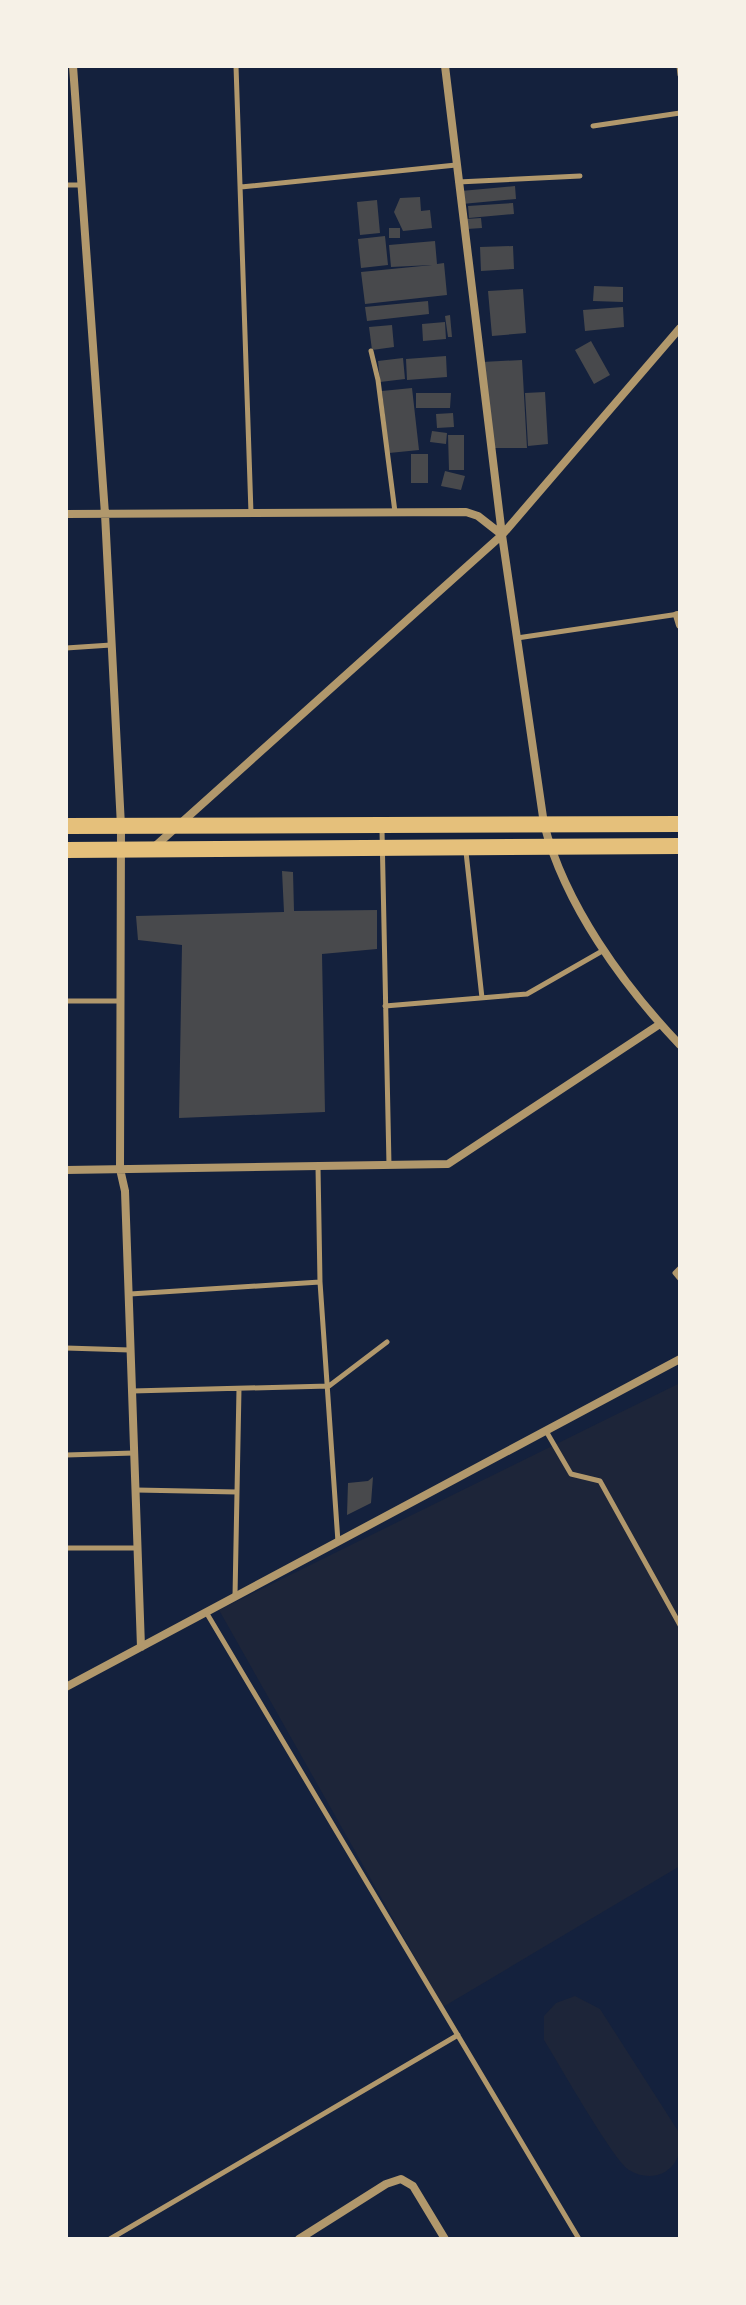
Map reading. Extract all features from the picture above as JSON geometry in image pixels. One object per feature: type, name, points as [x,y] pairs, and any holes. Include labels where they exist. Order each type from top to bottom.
[{"type":"main road","points":[[66,826],[680,824]]},
{"type":"main road","points":[[66,850],[680,846]]},
{"type":"street","points":[[73,66],[105,514],[121,826],[120,1169],[125,1191],[141,1647]]},
{"type":"street","points":[[445,66],[502,535],[544,824],[550,846],[605,950],[660,1024],[680,1045]]},
{"type":"street","points":[[152,849],[502,535],[680,328]]},
{"type":"street","points":[[66,514],[466,512],[478,516],[502,535]]},
{"type":"street","points":[[66,1170],[448,1164],[660,1024]]},
{"type":"street","points":[[66,1687],[680,1359]]},
{"type":"street","points":[[299,2239],[386,2184],[401,2179],[413,2186],[445,2239]]},
{"type":"lane","points":[[236,66],[251,513]]},
{"type":"lane","points":[[679,66],[680,75]]},
{"type":"lane","points":[[593,126],[680,113]]},
{"type":"lane","points":[[241,187],[456,165]]},
{"type":"lane","points":[[457,182],[580,176]]},
{"type":"lane","points":[[66,185],[80,185]]},
{"type":"lane","points":[[371,351],[378,380],[395,512]]},
{"type":"lane","points":[[517,638],[679,618]]},
{"type":"lane","points":[[66,648],[111,645]]},
{"type":"lane","points":[[382,825],[389,1165]]},
{"type":"lane","points":[[466,847],[482,998]]},
{"type":"lane","points":[[385,1006],[527,994],[605,950]]},
{"type":"lane","points":[[66,1001],[119,1001]]},
{"type":"lane","points":[[317,1166],[320,1282],[338,1542]]},
{"type":"lane","points":[[680,1268],[675,1273],[680,1279]]},
{"type":"lane","points":[[129,1294],[320,1282]]},
{"type":"lane","points":[[132,1391],[329,1386],[387,1342]]},
{"type":"lane","points":[[66,1348],[131,1350]]},
{"type":"lane","points":[[235,1597],[239,1389]]},
{"type":"lane","points":[[546,1431],[571,1474],[600,1481],[680,1625]]},
{"type":"lane","points":[[66,1455],[134,1453]]},
{"type":"lane","points":[[136,1490],[237,1492]]},
{"type":"lane","points":[[66,1548],[138,1548]]},
{"type":"lane","points":[[206,1612],[579,2239]]},
{"type":"lane","points":[[110,2239],[458,2035]]},
{"type":"shaded area","points":[[680,1383],[680,1866],[443,2007],[219,1610]]},
{"type":"shaded area","points":[[575,1996],[600,2009],[680,2134],[678,2156],[665,2172],[642,2175],[629,2170],[621,2162],[544,2040],[544,2016],[556,2003]]},
{"type":"building","points":[[515,186],[516,199],[462,204],[461,191]]},
{"type":"building","points":[[420,197],[421,211],[430,210],[432,228],[403,231],[394,212],[400,198]]},
{"type":"building","points":[[377,200],[380,233],[360,235],[357,202]]},
{"type":"building","points":[[513,203],[514,214],[469,218],[468,206]]},
{"type":"building","points":[[481,218],[482,228],[467,229],[466,219]]},
{"type":"building","points":[[389,228],[400,228],[400,238],[389,238]]},
{"type":"building","points":[[385,236],[388,265],[361,268],[358,239]]},
{"type":"building","points":[[435,241],[437,264],[444,263],[447,295],[365,304],[361,272],[432,265],[391,267],[389,245]]},
{"type":"building","points":[[513,246],[514,269],[481,271],[480,247]]},
{"type":"building","points":[[594,286],[623,287],[623,302],[593,301]]},
{"type":"building","points":[[523,289],[526,333],[492,336],[488,291]]},
{"type":"building","points":[[428,301],[429,314],[367,321],[365,307]]},
{"type":"building","points":[[623,307],[624,327],[585,331],[583,310]]},
{"type":"building","points":[[450,315],[452,337],[448,337],[445,316]]},
{"type":"building","points":[[445,322],[446,339],[423,341],[422,324]]},
{"type":"building","points":[[392,325],[394,347],[372,350],[369,327]]},
{"type":"building","points":[[591,341],[610,375],[594,384],[575,350]]},
{"type":"building","points":[[446,356],[447,377],[407,380],[406,359]]},
{"type":"building","points":[[403,358],[405,379],[380,382],[378,361]]},
{"type":"building","points":[[522,360],[527,448],[494,448],[482,362]]},
{"type":"building","points":[[412,388],[419,450],[389,453],[382,391]]},
{"type":"building","points":[[545,392],[548,444],[528,446],[525,393]]},
{"type":"building","points":[[416,393],[451,393],[450,408],[416,408]]},
{"type":"building","points":[[453,413],[454,427],[437,428],[436,414]]},
{"type":"building","points":[[432,431],[447,433],[446,444],[430,442]]},
{"type":"building","points":[[448,435],[464,435],[464,470],[449,470]]},
{"type":"building","points":[[411,454],[428,454],[428,483],[411,483]]},
{"type":"building","points":[[445,471],[465,476],[461,490],[441,486]]},
{"type":"building","points":[[282,871],[293,872],[294,911],[377,910],[377,949],[322,954],[325,1112],[179,1118],[182,945],[138,940],[136,916],[284,912]]},
{"type":"building","points":[[373,1477],[371,1503],[347,1515],[348,1483],[368,1481]]}]
